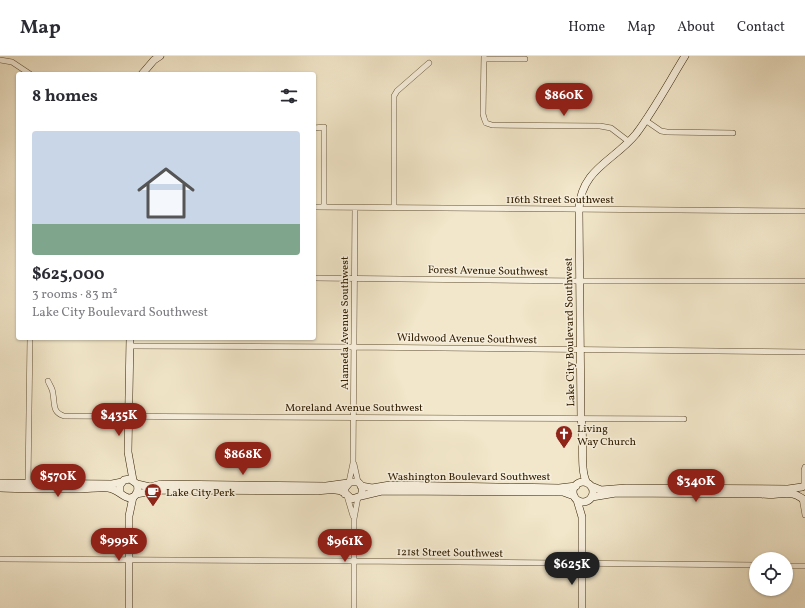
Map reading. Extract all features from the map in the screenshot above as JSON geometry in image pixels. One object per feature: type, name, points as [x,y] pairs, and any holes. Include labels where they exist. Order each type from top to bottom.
[{"type":"main road","points":[[144,72],[154,60],[160,56]]},
{"type":"main road","points":[[628,141],[635,135],[685,56]]},
{"type":"main road","name":"Lake City Boulevard Southwest","points":[[589,485],[583,474],[583,429],[581,419],[579,209],[582,190],[586,182],[628,141]]},
{"type":"main road","points":[[129,608],[129,516],[138,490],[128,452],[130,340]]},
{"type":"main road","points":[[128,452],[126,457],[126,470],[119,488],[129,516]]},
{"type":"main road","name":"Lake City Boulevard Southwest","points":[[577,485],[583,474]]},
{"type":"main road","points":[[0,483],[112,484],[127,479],[150,487],[161,484],[326,486],[353,481],[360,484],[362,490],[359,497],[352,499],[333,490],[158,490],[135,495],[129,498],[115,489],[106,488],[0,488]]},
{"type":"main road","points":[[582,608],[582,517],[574,490],[577,485],[584,482],[601,490],[626,488],[788,489],[803,485]]},
{"type":"main road","points":[[346,495],[345,488],[348,483]]},
{"type":"main road","name":"Washington Boulevard Southwest","points":[[360,484],[372,488],[390,486],[559,488],[577,485]]},
{"type":"main road","points":[[582,517],[593,490],[589,485]]},
{"type":"main road","points":[[802,498],[799,492],[803,485]]},
{"type":"main road","name":"Washington Boulevard Southwest","points":[[359,497],[382,491],[563,492],[576,498]]},
{"type":"main road","points":[[576,498],[585,502],[591,498],[603,494],[616,493],[774,495],[784,493],[802,498]]},
{"type":"street","points":[[525,60],[484,58],[483,114],[486,123],[492,125],[600,126],[611,128],[628,141]]},
{"type":"street","points":[[0,60],[12,62],[27,72]]},
{"type":"street","points":[[394,208],[394,96],[400,88],[429,63]]},
{"type":"street","points":[[645,120],[661,131],[667,132],[733,133]]},
{"type":"street","points":[[316,128],[324,128],[324,207]]},
{"type":"street","name":"116th Street Southwest","points":[[316,207],[805,211]]},
{"type":"street","name":"Alameda Avenue Southwest","points":[[348,483],[353,463],[355,208]]},
{"type":"street","name":"Forest Avenue Southwest","points":[[316,278],[580,281],[805,281]]},
{"type":"street","points":[[28,483],[30,340]]},
{"type":"street","name":"Wildwood Avenue Southwest","points":[[130,346],[805,352]]},
{"type":"street","name":"Moreland Avenue Southwest","points":[[48,382],[54,394],[55,411],[64,416],[684,420]]},
{"type":"street","name":"Alameda Avenue Southwest","points":[[353,463],[360,484]]},
{"type":"street","points":[[803,485],[805,467]]},
{"type":"street","points":[[346,495],[354,519]]},
{"type":"street","points":[[354,608],[354,519],[359,497]]},
{"type":"street","points":[[802,498],[805,515]]},
{"type":"street","name":"121st Street Southwest","points":[[0,559],[354,561],[749,566]]},
{"type":"street","points":[[793,566],[805,566]]},
{"type":"place","name":"Living Way Church","points":[[564,449]]},
{"type":"place","name":"Lake City Perk","points":[[153,507]]}]
